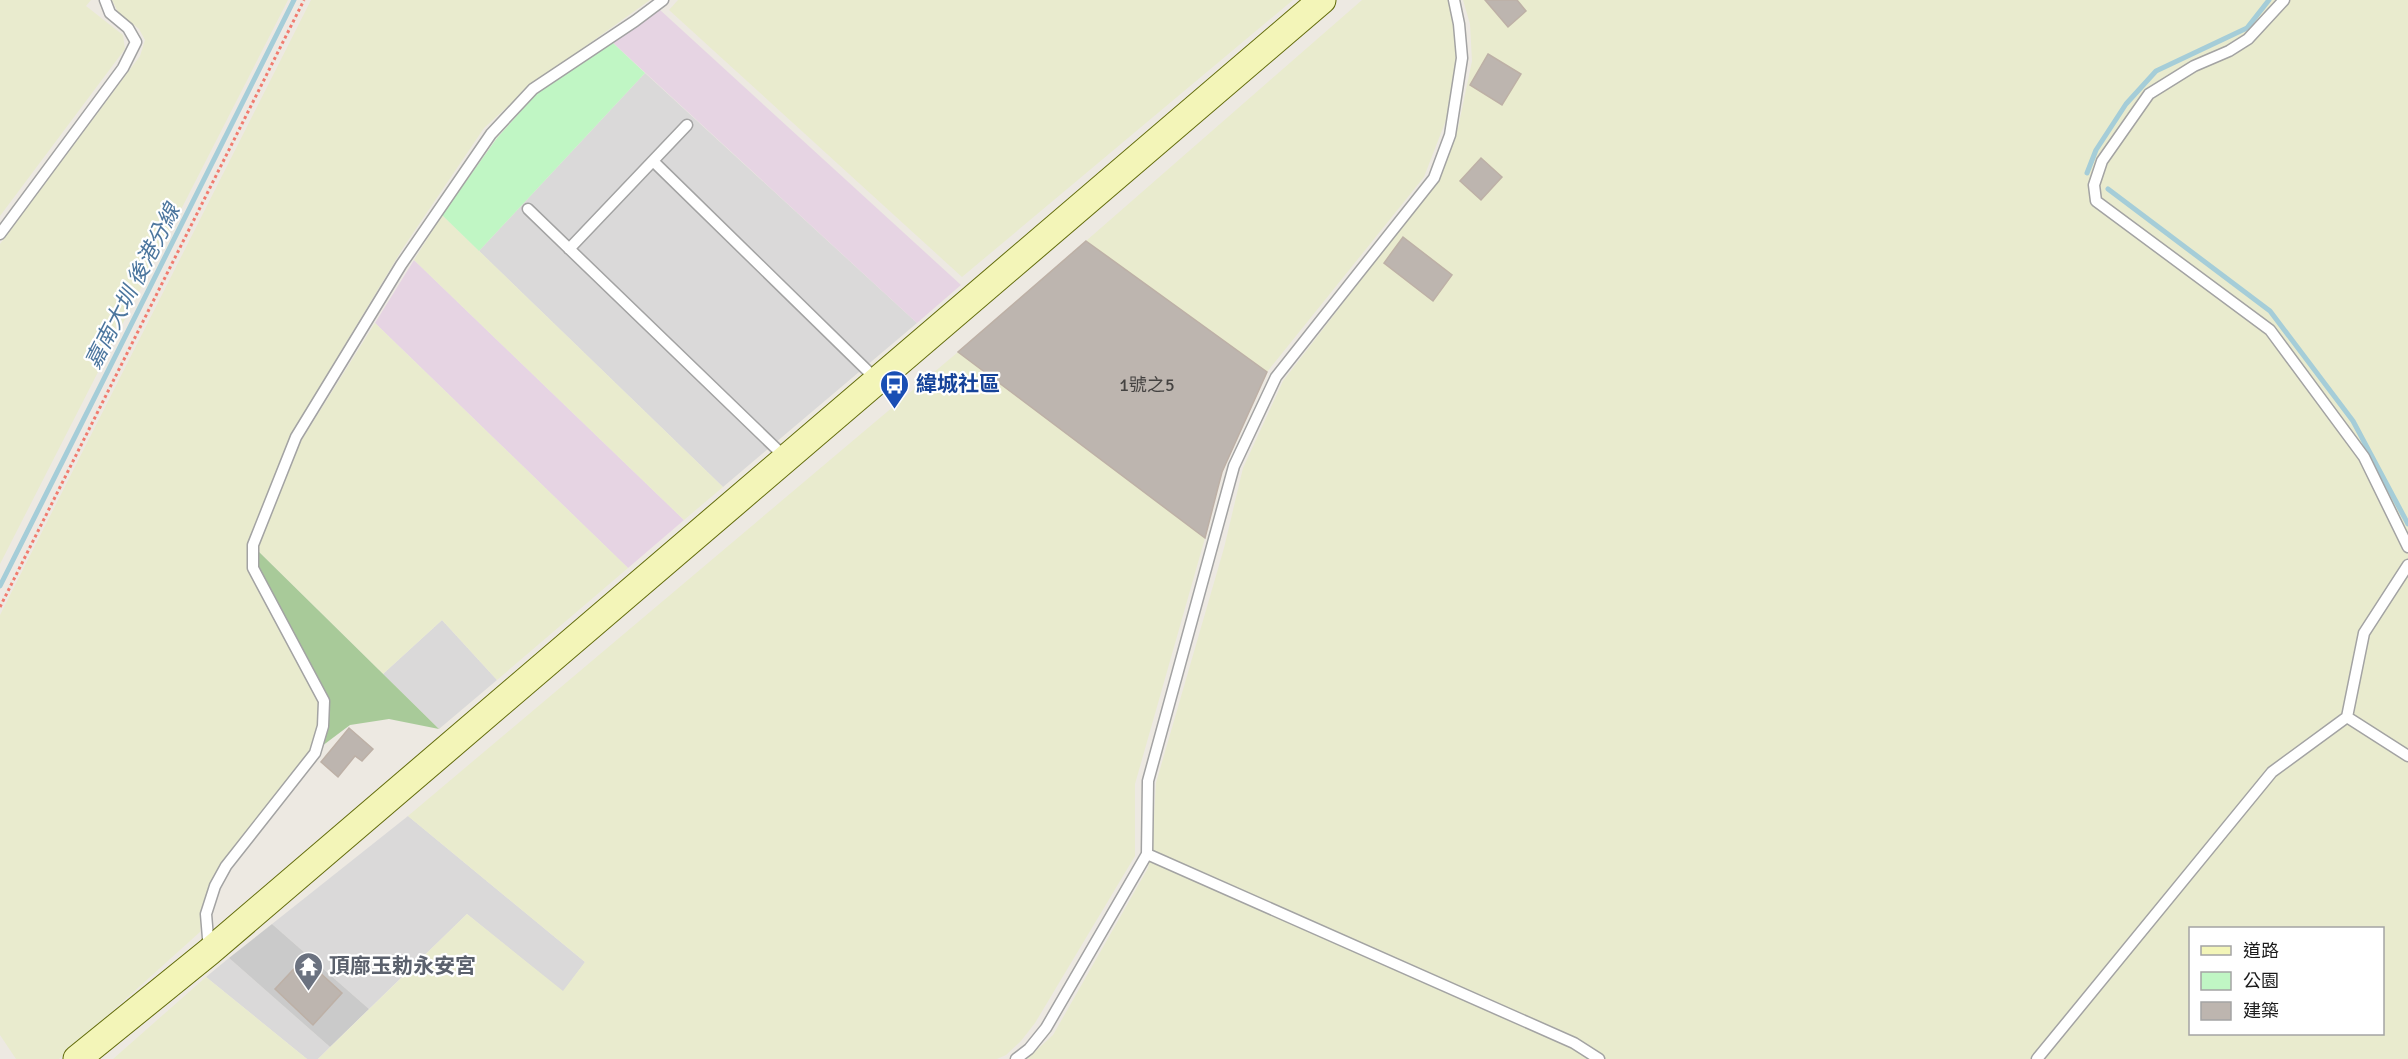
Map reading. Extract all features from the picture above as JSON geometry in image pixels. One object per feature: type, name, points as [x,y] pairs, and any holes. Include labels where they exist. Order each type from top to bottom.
[{"type":"street","points":[[77,1059],[209,952],[1323,0]]},
{"type":"lane","points":[[0,234],[123,68],[134,48],[136,42],[128,28],[110,13],[105,0]]},
{"type":"lane","points":[[209,952],[206,914],[215,886],[226,866],[315,753],[323,726],[324,701],[253,567],[252,545],[296,437],[401,265],[491,134],[533,89],[663,0]]},
{"type":"lane","points":[[1016,1059],[1029,1049],[1046,1028],[1147,854],[1148,782],[1234,466],[1276,377],[1434,178],[1450,135],[1462,58],[1454,0]]},
{"type":"lane","points":[[2284,0],[2248,39],[2229,51],[2194,66],[2149,94],[2102,161],[2094,185],[2096,201],[2270,330],[2364,457],[2408,547]]},
{"type":"lane","points":[[569,249],[687,125]]},
{"type":"lane","points":[[653,161],[879,381]]},
{"type":"lane","points":[[528,209],[787,459]]},
{"type":"lane","points":[[2037,1059],[2272,772],[2347,717],[2364,633],[2408,565]]},
{"type":"lane","points":[[2347,717],[2408,756]]},
{"type":"lane","points":[[1147,854],[1574,1043],[1599,1059]]},
{"type":"path","points":[[0,607],[304,0]]},
{"type":"shaded area","points":[[659,9],[961,285],[917,323],[613,43]]},
{"type":"shaded area","name":"緯城社區","points":[[645,73],[917,323],[723,487],[479,251]]},
{"type":"shaded area","points":[[414,260],[684,520],[628,568],[375,323]]},
{"type":"shaded area","points":[[442,620],[497,680],[439,729],[383,674]]},
{"type":"shaded area","points":[[408,816],[585,962],[563,992],[467,914],[369,1009],[272,924]]},
{"type":"shaded area","points":[[272,924],[369,1009],[330,1047],[229,958]]},
{"type":"shaded area","points":[[229,958],[330,1047],[318,1059],[307,1059],[206,977]]},
{"type":"green space","points":[[0,0],[91,0],[86,6],[123,35],[125,49],[0,216]]},
{"type":"green space","points":[[112,0],[288,0],[0,564],[0,244],[140,56],[145,40],[139,29],[118,12]]},
{"type":"green space","points":[[311,0],[650,0],[530,86],[484,128],[403,248],[291,434],[249,541],[249,567],[318,702],[318,727],[312,752],[224,862],[202,913],[200,932],[59,1059],[16,1059],[0,1035],[0,615]]},
{"type":"green space","points":[[678,0],[1293,0],[962,277],[669,10]]},
{"type":"green space","points":[[1362,0],[1448,0],[1455,25],[1456,58],[1446,120],[1424,177],[1267,372],[1086,241]]},
{"type":"green space","points":[[1463,0],[2408,0],[2408,1059],[1027,1059],[1053,1035],[1148,868],[1152,848],[1156,783],[1224,548],[1243,468],[1283,381],[1438,180],[1458,128],[1472,61],[1470,24]]},
{"type":"green space","points":[[613,43],[645,73],[479,251],[442,215],[497,138],[537,93]]},
{"type":"green space","points":[[442,215],[723,487],[684,520],[414,260]]},
{"type":"green space","points":[[375,323],[628,568],[497,680],[442,620],[383,674],[256,549],[301,441]]},
{"type":"green space","points":[[958,352],[1205,538],[1135,784],[1135,856],[1035,1023],[1021,1041],[1006,1055],[997,1059],[318,1059],[467,914],[563,991],[585,962],[408,816]]},
{"type":"green space","points":[[256,549],[439,729],[389,719],[350,725],[322,746],[329,726],[329,700],[257,567]]},
{"type":"green space","points":[[206,977],[307,1059],[113,1059]]},
{"type":"building","points":[[1485,0],[1517,0],[1526,11],[1508,27]]},
{"type":"building","points":[[1488,54],[1521,74],[1502,105],[1470,85]]},
{"type":"building","points":[[1481,158],[1502,177],[1481,200],[1460,181]]},
{"type":"building","points":[[1403,237],[1452,275],[1433,301],[1384,263]]},
{"type":"building","points":[[1086,241],[1267,372],[1222,472],[1205,538],[958,352]]},
{"type":"building","points":[[349,728],[373,749],[362,761],[355,756],[338,777],[321,762]]},
{"type":"building","name":"頂廍玉勅永安宮","points":[[304,958],[342,993],[313,1025],[275,989]]},
{"type":"waterway","name":"嘉南大圳 後港分線","points":[[0,586],[294,0]]},
{"type":"waterway","points":[[2087,173],[2096,150],[2126,104],[2156,71],[2247,28],[2269,0]]},
{"type":"waterway","points":[[2108,189],[2270,311],[2353,421],[2408,524]]},
{"type":"place","name":"緯城社區","points":[[895,410]]},
{"type":"place","name":"頂廍玉勅永安宮","points":[[308,992]]}]
